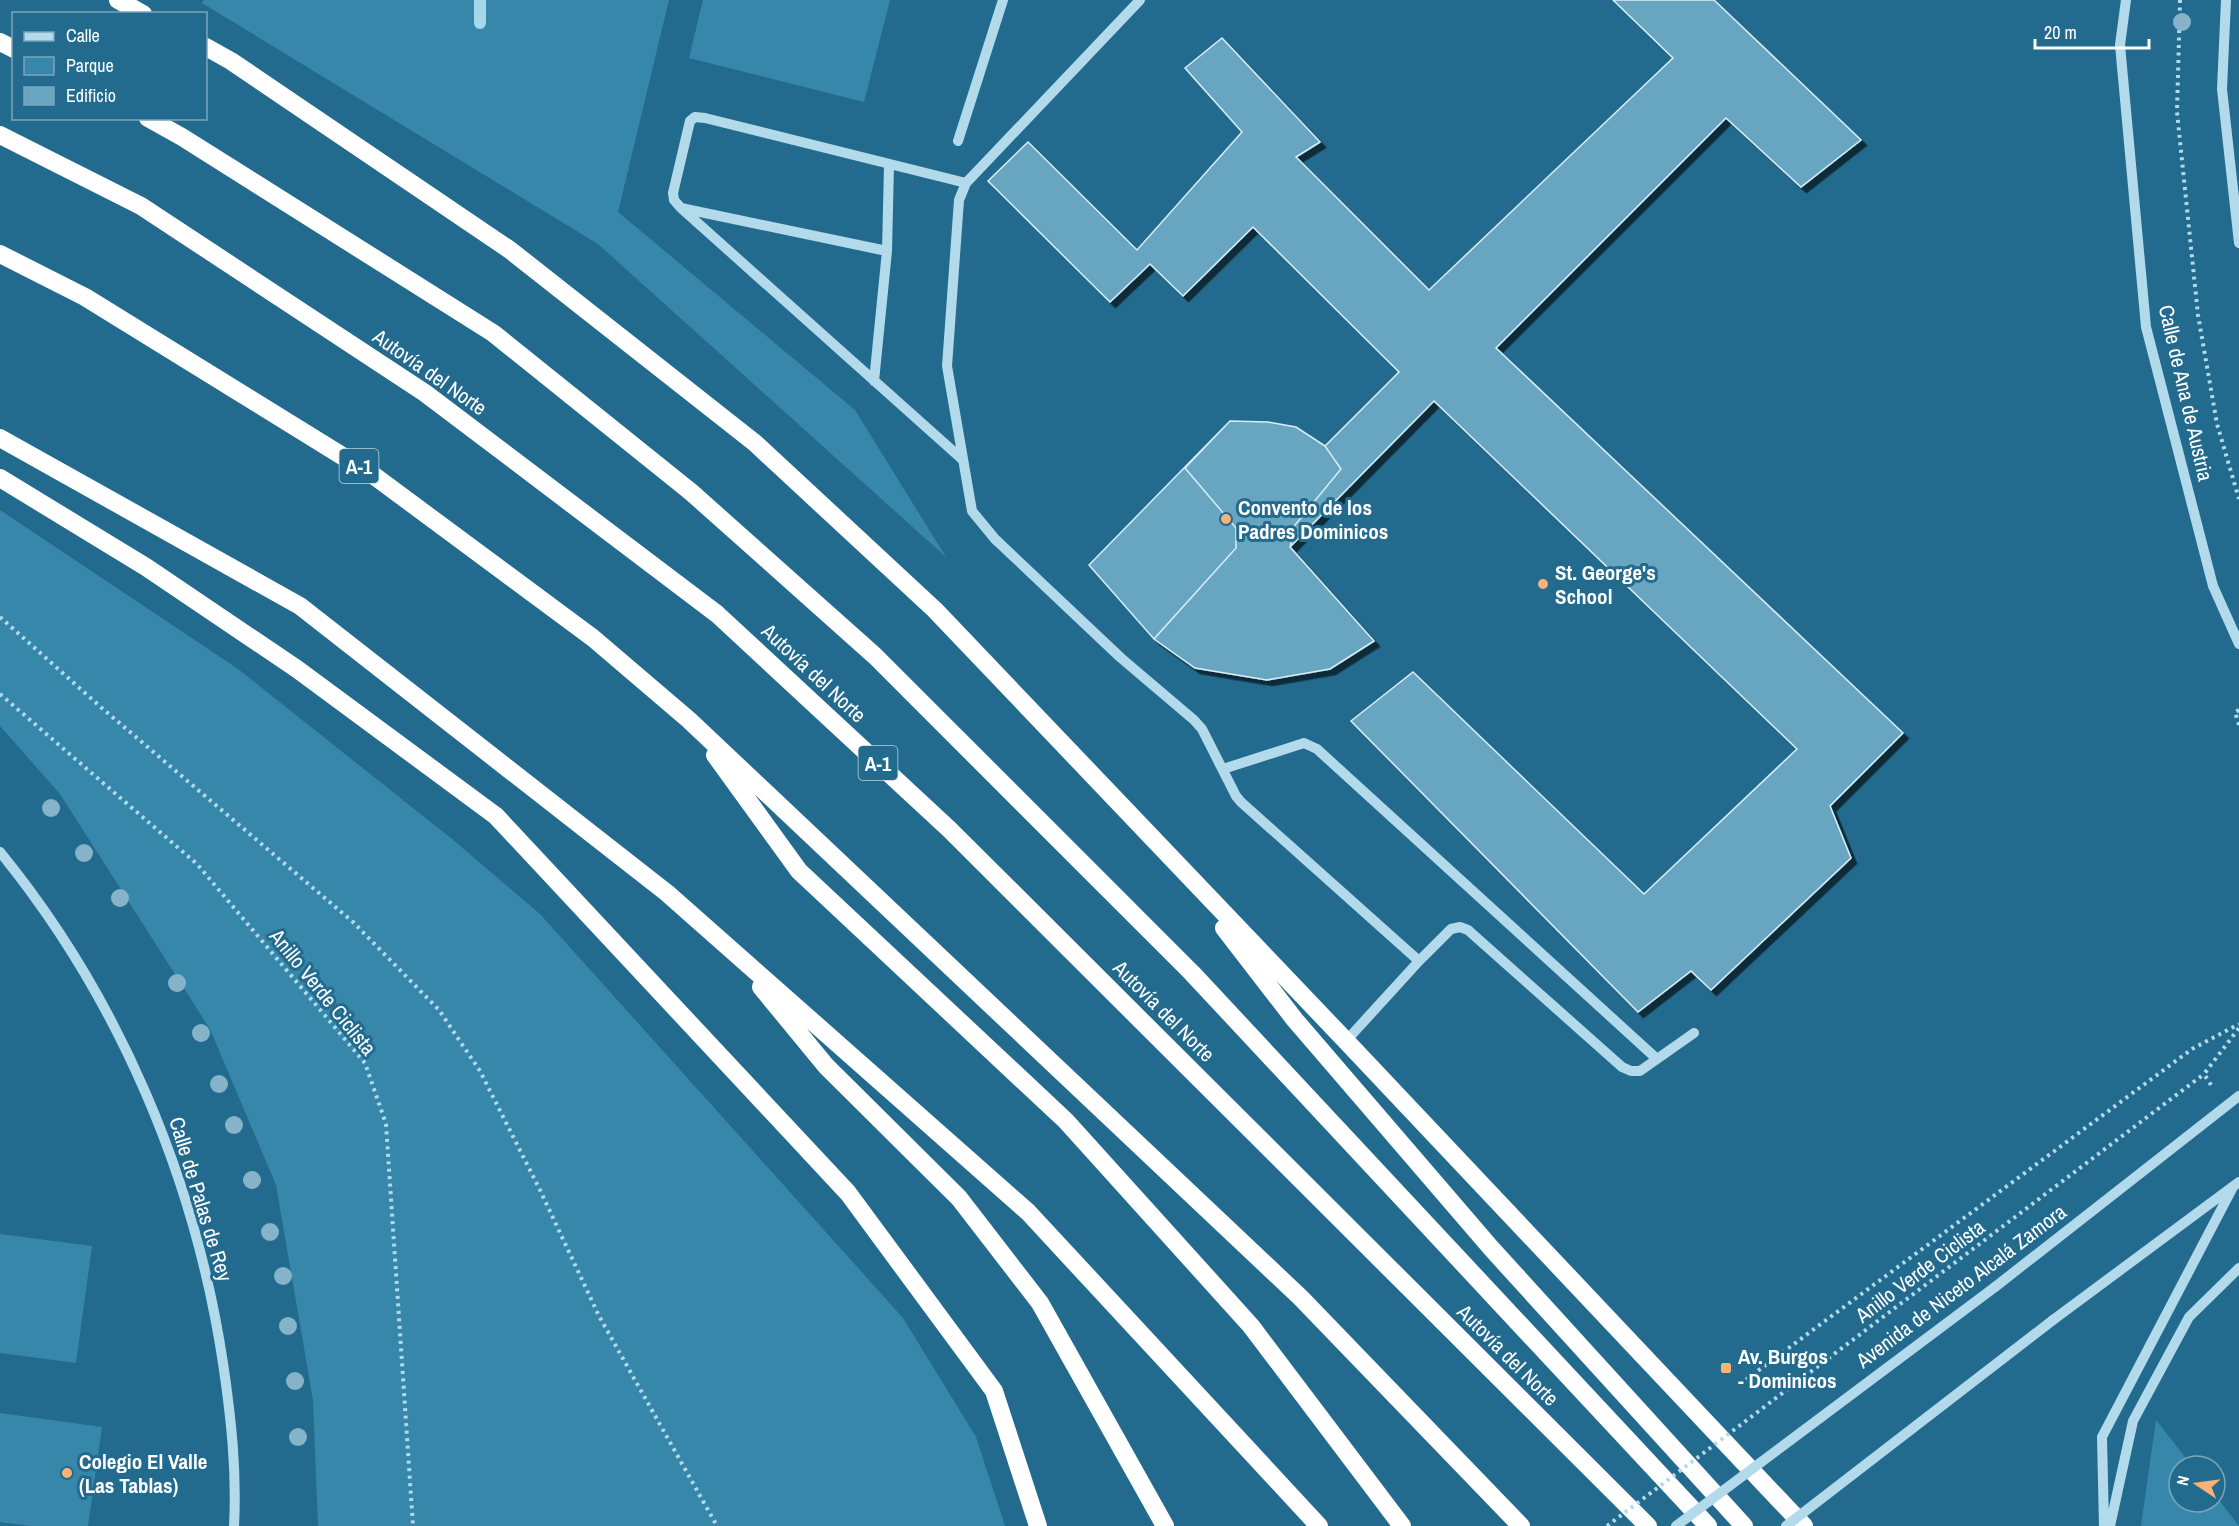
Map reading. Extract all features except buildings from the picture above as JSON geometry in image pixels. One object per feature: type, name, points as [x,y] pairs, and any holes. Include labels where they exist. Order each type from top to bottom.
[{"type":"highway","points":[[118,0],[139,12]]},
{"type":"highway","points":[[207,48],[231,61],[510,250],[755,443],[934,610],[1346,1041],[1804,1526]]},
{"type":"highway","points":[[152,120],[493,333],[691,492],[876,656],[1191,973],[1708,1526]]},
{"type":"highway","name":"Autovía del Norte","points":[[0,135],[141,206],[425,393],[717,614],[949,829],[1648,1526]]},
{"type":"highway","name":"A-1","points":[[0,254],[85,297],[373,475],[593,638],[689,720],[1301,1298],[1521,1526]]},
{"type":"highway","points":[[0,438],[300,606],[667,893],[1028,1212],[1319,1526]]},
{"type":"highway","points":[[0,478],[146,567],[297,669],[496,816],[848,1193],[994,1391],[1038,1526]]},
{"type":"highway","points":[[689,720],[799,871],[1065,1121],[1251,1326],[1402,1526]]},
{"type":"highway","points":[[1168,854],[1295,1020],[1491,1248],[1744,1526]]},
{"type":"highway","points":[[724,942],[826,1066],[959,1198],[1040,1303],[1166,1526]]},
{"type":"street","points":[[958,141],[1003,0]]},
{"type":"street","points":[[1140,0],[966,183],[959,200],[947,366],[972,511],[995,539],[1121,658],[1194,720],[1202,729],[1241,802],[1419,961]]},
{"type":"street","name":"Calle de Ana de Austria","points":[[2126,0],[2120,45],[2146,327],[2213,586],[2239,644]]},
{"type":"street","points":[[2226,0],[2222,89],[2239,243]]},
{"type":"street","points":[[963,460],[681,208],[674,200],[672,193],[690,122],[695,117],[966,183]]},
{"type":"street","points":[[874,381],[887,251],[889,165]]},
{"type":"street","points":[[681,208],[887,251]]},
{"type":"street","points":[[1223,769],[1304,743],[1317,748],[1657,1059]]},
{"type":"street","name":"Calle de Palas de Rey","points":[[0,852],[84,971],[136,1073],[174,1163],[198,1241],[216,1319],[230,1408],[236,1487],[234,1526]]},
{"type":"street","points":[[1346,1041],[1451,928],[1460,927],[1468,930],[1622,1067],[1631,1071],[1640,1071],[1694,1033]]},
{"type":"street","name":"Avenida de Niceto Alcalá Zamora","points":[[1676,1526],[1995,1287],[2239,1096]]},
{"type":"street","points":[[1786,1526],[2053,1320],[2236,1184]]},
{"type":"street","points":[[2104,1526],[2102,1437],[2236,1184]]},
{"type":"street","points":[[2110,1526],[2133,1421],[2189,1317],[2239,1268]]},
{"type":"path","points":[[2180,0],[2176,112],[2198,315],[2217,424],[2239,499]]},
{"type":"path","points":[[0,616],[103,709],[353,922],[439,1010],[480,1071],[540,1190],[599,1316],[717,1526]]},
{"type":"path","name":"Anillo Verde Ciclista","points":[[0,694],[197,864],[365,1063],[386,1124],[413,1526]]},
{"type":"path","points":[[2239,710],[2235,712],[2239,724]]},
{"type":"path","points":[[1740,1384],[2192,1049],[2239,1026]]},
{"type":"path","name":"Anillo Verde Ciclista","points":[[1607,1526],[2204,1074],[2239,1026]]},
{"type":"green space","points":[[204,0],[669,0],[618,212],[855,410],[946,557],[598,244],[202,3]]},
{"type":"green space","points":[[703,0],[890,0],[864,102],[689,58]]},
{"type":"green space","points":[[0,510],[238,669],[452,839],[540,914],[903,1318],[976,1437],[1005,1526],[318,1526],[313,1400],[276,1185],[210,1029],[60,794],[0,726]]},
{"type":"green space","points":[[0,1234],[92,1246],[76,1363],[0,1353]]},
{"type":"green space","points":[[0,1413],[102,1427],[88,1526],[31,1526],[0,1522]]},
{"type":"green space","points":[[2156,1420],[2183,1454],[2167,1454],[2167,1514],[2227,1514],[2227,1510],[2239,1526],[2141,1526]]},
{"type":"waterway","points":[[480,0],[480,23]]},
{"type":"place","name":"Convento de los Padres Dominicos","points":[[1226,519]]},
{"type":"place","name":"St. George's School","points":[[1543,584]]},
{"type":"place","name":"Av. Burgos - Dominicos","points":[[1726,1368]]},
{"type":"place","name":"Colegio El Valle (Las Tablas)","points":[[67,1473]]}]
